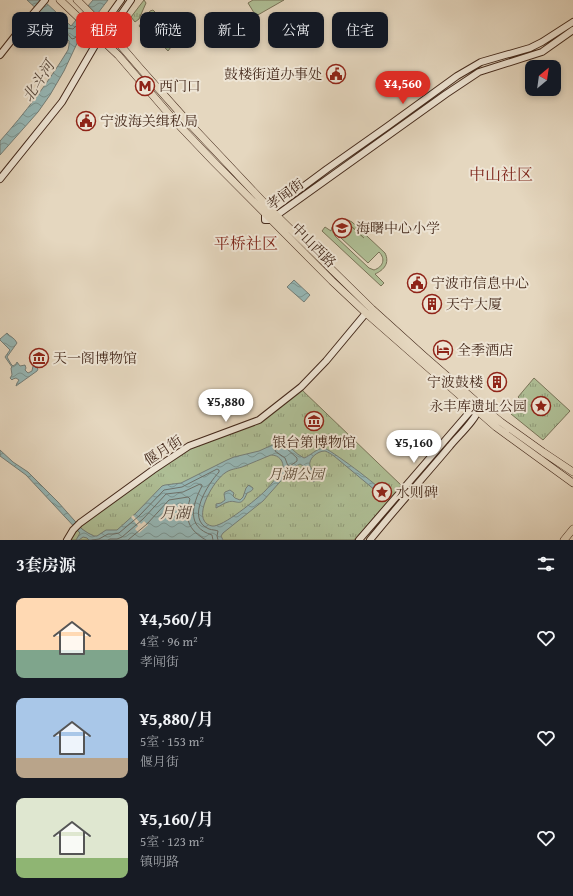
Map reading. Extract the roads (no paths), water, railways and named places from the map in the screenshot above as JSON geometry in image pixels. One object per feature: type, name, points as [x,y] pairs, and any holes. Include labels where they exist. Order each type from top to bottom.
[{"type":"main road","name":"中山西路","points":[[60,0],[76,15]]},
{"type":"main road","name":"中山西路","points":[[77,0],[89,12]]},
{"type":"main road","name":"中山西路","points":[[111,48],[174,120],[208,156],[332,281],[366,313],[518,443],[573,483]]},
{"type":"main road","name":"中山西路","points":[[123,48],[189,123],[274,213],[372,309],[424,356],[477,408],[501,422],[573,472]]},
{"type":"main road","points":[[564,540],[573,529]]},
{"type":"street","points":[[0,55],[26,22],[46,0]]},
{"type":"street","points":[[110,12],[121,0]]},
{"type":"street","points":[[123,12],[131,0]]},
{"type":"street","name":"孝闻街","points":[[274,213],[327,169],[457,76],[481,62],[530,48],[573,22]]},
{"type":"street","name":"孝闻街","points":[[267,217],[479,72],[542,52],[573,30]]},
{"type":"street","points":[[0,179],[62,102],[94,48]]},
{"type":"street","name":"偃月街","points":[[67,540],[73,530],[80,523],[189,446],[259,420],[301,387],[366,313]]},
{"type":"street","points":[[359,540],[477,408]]},
{"type":"street","points":[[370,540],[410,491],[469,424],[477,408]]},
{"type":"water","points":[[27,0],[43,0],[56,12],[40,12]]},
{"type":"water","points":[[93,0],[108,0],[99,12],[83,12]]},
{"type":"water","points":[[76,20],[76,46],[64,71],[38,112],[0,155],[0,141],[44,86],[68,50],[68,23],[71,26]]},
{"type":"water","points":[[294,280],[310,295],[304,302],[287,287]]},
{"type":"water","points":[[7,333],[17,343],[7,357],[11,364],[13,366],[17,362],[20,366],[25,365],[25,370],[28,373],[32,371],[33,366],[38,369],[16,386],[19,380],[16,378],[12,380],[10,378],[12,375],[12,367],[5,357],[10,350],[0,340]]},
{"type":"water","name":"月湖","points":[[281,441],[304,458],[319,449],[324,448],[335,454],[365,476],[381,489],[386,496],[382,496],[334,456],[326,451],[322,451],[314,456],[310,461],[310,466],[319,476],[318,479],[313,482],[305,468],[300,464],[296,466],[263,501],[223,533],[221,536],[223,540],[89,540],[83,537],[76,540],[80,533],[26,475],[0,456],[0,450],[13,462],[28,472],[82,529],[94,536],[97,536],[106,530],[117,530],[162,486],[181,483],[234,457],[259,451]],"holes":[[[274,455],[279,457],[282,461],[283,469],[270,486],[255,500],[231,518],[217,525],[212,526],[206,523],[203,517],[203,509],[210,492],[220,477],[229,471]]]},
{"type":"water","points":[[249,485],[253,489],[247,493],[243,501],[231,501],[216,508],[216,504],[225,500],[225,492],[230,490],[234,493],[233,496],[235,498],[240,500]]},
{"type":"place","name":"鼓楼街道办事处","points":[[336,74]]},
{"type":"place","name":"西门口","points":[[145,86]]},
{"type":"place","name":"宁波海关缉私局","points":[[86,121]]},
{"type":"place","name":"海曙中心小学","points":[[342,228]]},
{"type":"place","name":"宁波市信息中心","points":[[417,283]]},
{"type":"place","name":"天宁大厦","points":[[432,304]]},
{"type":"place","name":"全季酒店","points":[[443,350]]},
{"type":"place","name":"天一阁博物馆","points":[[39,358]]},
{"type":"place","name":"宁波鼓楼","points":[[497,382]]},
{"type":"place","name":"永丰库遗址公园","points":[[541,406]]},
{"type":"place","name":"银台第博物馆","points":[[314,421]]},
{"type":"place","name":"水则碑","points":[[382,492]]},
{"type":"district","name":"中山社区","points":[[501,174]]},
{"type":"district","name":"平桥社区","points":[[246,243]]},
{"type":"water label","name":"北斗河","points":[[38,81]]},
{"type":"park label","name":"月湖公园","points":[[296,474]]}]
